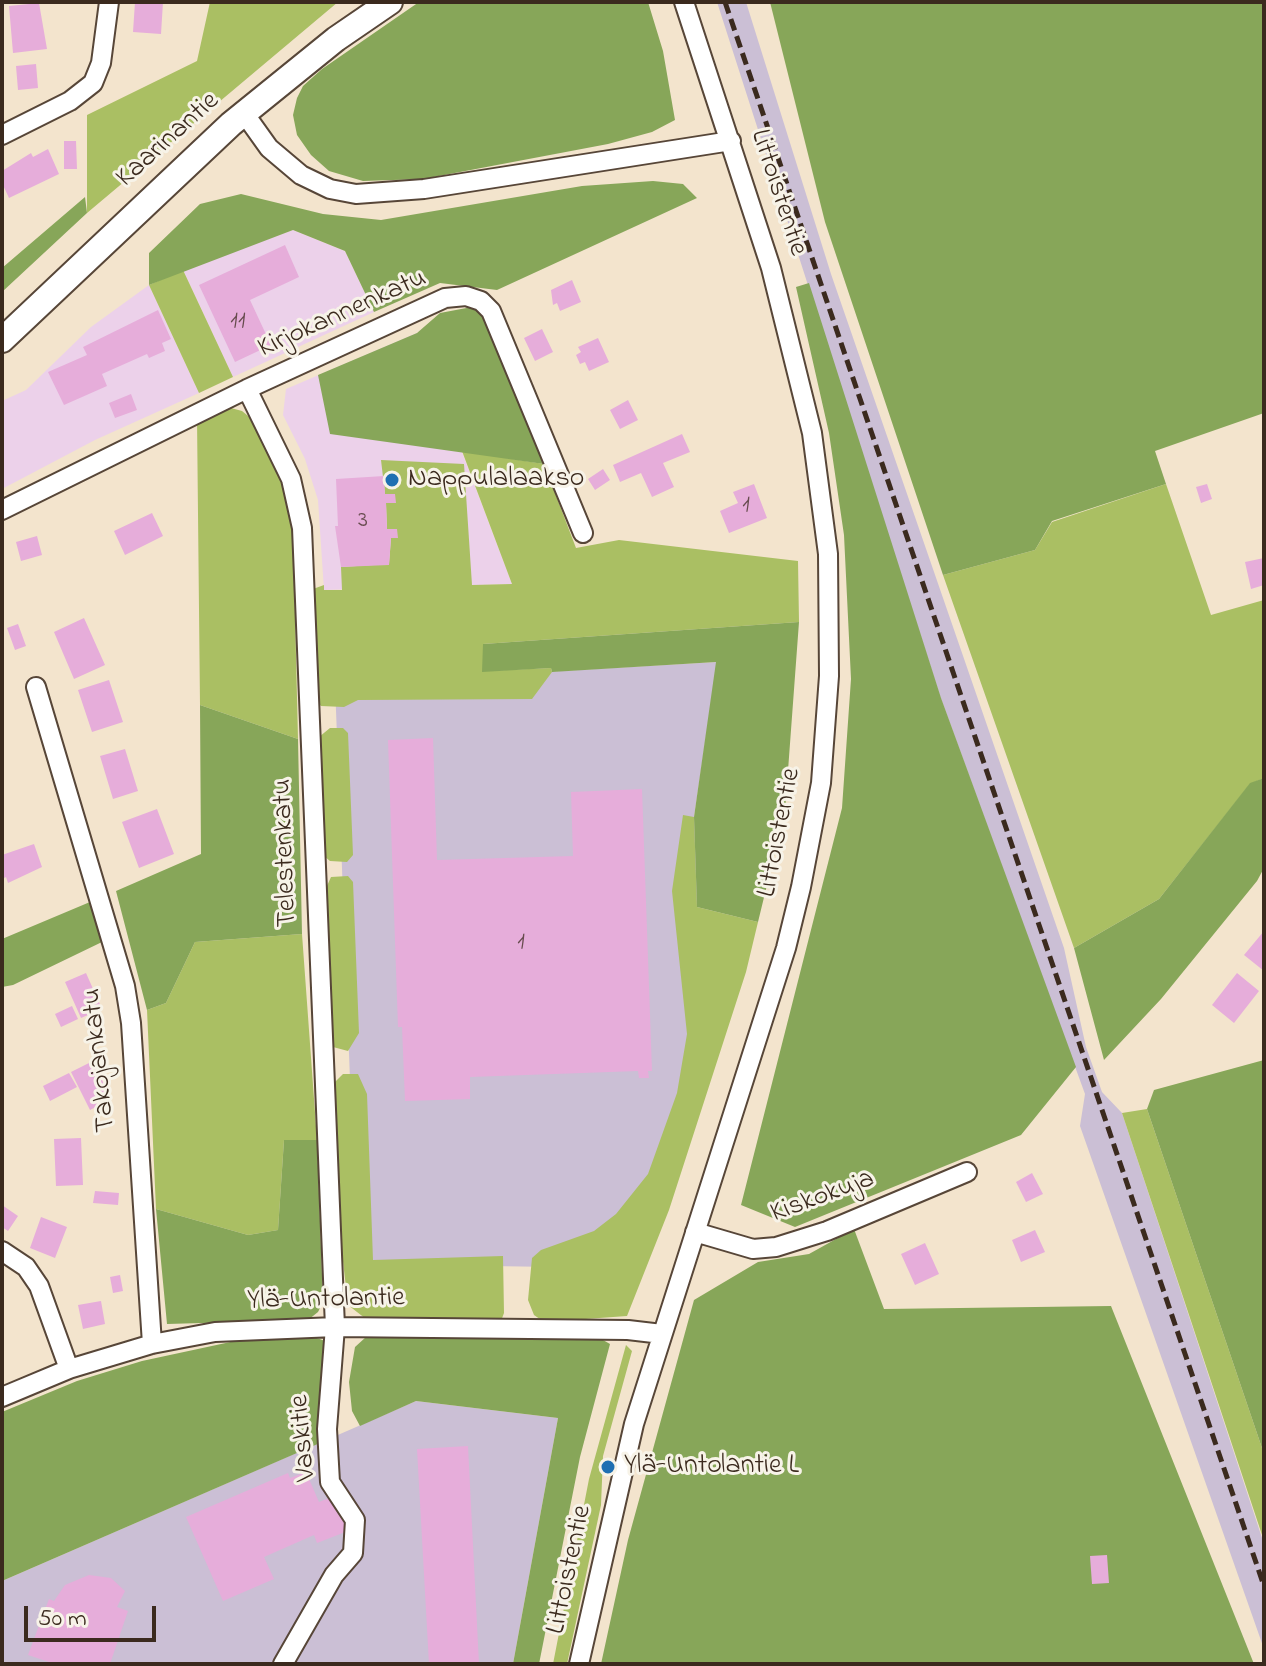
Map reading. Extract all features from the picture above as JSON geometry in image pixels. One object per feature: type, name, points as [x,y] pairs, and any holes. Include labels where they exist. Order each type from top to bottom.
[{"type":"main road","name":"Kaarinantie","points":[[2,340],[151,196],[244,113],[336,39],[390,2]]},
{"type":"street","points":[[2,135],[70,101],[93,83],[101,63],[109,2]]},
{"type":"street","name":"Littoistentie","points":[[579,1664],[613,1504],[662,1334],[786,948],[821,783],[829,676],[828,554],[812,433],[771,268],[684,2]]},
{"type":"street","points":[[244,113],[269,148],[301,175],[330,189],[356,194],[424,189],[731,141]]},
{"type":"street","name":"Kirjokannenkatu","points":[[2,510],[247,389],[445,298],[466,296],[481,301],[491,311],[583,533]]},
{"type":"street","name":"Telestenkatu","points":[[247,389],[291,479],[302,528],[335,1327]]},
{"type":"street","name":"Takojankatu","points":[[36,687],[126,994],[152,1344]]},
{"type":"street","name":"Kiskokuja","points":[[695,1232],[753,1249],[776,1247],[827,1231],[967,1172]]},
{"type":"street","points":[[2,1251],[26,1267],[39,1286],[69,1369]]},
{"type":"street","name":"Ylä-Untolantie","points":[[2,1397],[69,1369],[152,1344],[215,1332],[335,1327],[628,1330],[662,1334]]},
{"type":"street","name":"Vaskitie","points":[[283,1664],[334,1575],[353,1553],[355,1520],[330,1482],[327,1413],[335,1327]]},
{"type":"shaded area","points":[[717,2],[746,2],[831,274],[1064,948],[1086,1047],[1102,1092],[1122,1113],[1264,1544],[1264,1649],[1080,1126],[1085,1094],[940,696]]},
{"type":"shaded area","points":[[293,230],[345,251],[374,312],[233,377],[183,270]]},
{"type":"shaded area","points":[[149,285],[199,393],[95,440],[2,489],[2,401],[26,390],[91,327]]},
{"type":"shaded area","name":"Nappulalaakso","points":[[417,333],[512,584],[324,590],[318,500],[305,459],[283,415],[286,389]]},
{"type":"shaded area","points":[[717,662],[694,817],[701,1030],[650,1196],[555,1267],[357,1264],[335,684]]},
{"type":"shaded area","points":[[416,1401],[558,1418],[513,1664],[2,1664],[2,1581]]},
{"type":"green space","points":[[210,2],[338,2],[87,213],[87,115],[197,61]]},
{"type":"green space","points":[[419,2],[648,2],[663,51],[675,120],[652,132],[608,144],[423,179],[363,181],[329,171],[311,155],[297,135],[293,115],[303,86],[322,69]]},
{"type":"green space","points":[[770,2],[1264,2],[1264,413],[1155,451],[1166,484],[1052,521],[1035,550],[943,575],[825,222]]},
{"type":"green space","points":[[653,181],[683,184],[697,198],[497,290],[440,283],[374,312],[345,251],[293,230],[149,285],[149,253],[200,204],[241,194],[323,214],[381,220],[582,186]]},
{"type":"green space","points":[[85,197],[87,213],[2,292],[2,268]]},
{"type":"green space","points":[[183,270],[233,377],[199,393],[149,285]]},
{"type":"green space","points":[[809,283],[941,698],[1076,1067],[1021,1135],[795,1227],[741,1205],[842,808],[851,679],[844,535],[829,433],[796,287]]},
{"type":"green space","points":[[477,306],[488,317],[544,464],[330,434],[318,375],[417,333],[440,313]]},
{"type":"green space","points":[[219,409],[242,411],[253,420],[278,467],[293,530],[298,739],[200,705],[197,418]]},
{"type":"green space","points":[[462,451],[544,464],[576,548],[619,540],[798,561],[799,622],[483,644],[483,671],[551,668],[552,672],[532,699],[358,700],[344,707],[321,706],[317,702],[313,589],[324,585],[324,590],[342,590],[341,567],[389,564],[391,538],[397,537],[397,529],[387,529],[386,503],[395,502],[395,494],[385,494],[381,460],[464,464],[472,585],[512,584]]},
{"type":"green space","points":[[1166,484],[1211,615],[1264,600],[1264,778],[1250,784],[1159,899],[1074,948],[943,575],[1035,550],[1052,522]]},
{"type":"green space","points":[[799,622],[785,811],[758,922],[697,907],[694,817],[716,662],[552,672],[551,668],[482,672],[483,644]]},
{"type":"green space","points":[[200,705],[298,739],[302,934],[195,942],[166,1003],[147,1010],[116,891],[201,854]]},
{"type":"green space","points":[[330,728],[343,728],[348,733],[353,855],[347,862],[330,861],[324,856],[319,737]]},
{"type":"green space","points":[[1264,778],[1264,868],[1257,881],[1161,999],[1104,1060],[1074,948],[1159,899],[1250,783]]},
{"type":"green space","points":[[683,815],[694,817],[697,907],[758,922],[746,972],[669,1210],[627,1316],[544,1322],[534,1315],[528,1300],[532,1258],[541,1250],[594,1231],[616,1214],[648,1174],[677,1093],[687,1034],[672,891]]},
{"type":"green space","points":[[348,876],[353,882],[359,1033],[348,1051],[333,1047],[327,886],[331,877]]},
{"type":"green space","points":[[90,902],[102,942],[13,985],[2,987],[2,939]]},
{"type":"green space","points":[[302,934],[317,1140],[284,1140],[278,1230],[248,1235],[156,1209],[147,1010],[166,1003],[195,942]]},
{"type":"green space","points":[[1264,1060],[1264,1454],[1147,1109],[1154,1090]]},
{"type":"green space","points":[[343,1074],[358,1074],[367,1094],[373,1260],[503,1256],[504,1313],[501,1321],[366,1319],[348,1305],[341,1244],[335,1082]]},
{"type":"green space","points":[[1147,1109],[1264,1454],[1264,1541],[1122,1113]]},
{"type":"green space","points":[[284,1140],[317,1140],[323,1302],[318,1312],[308,1320],[167,1324],[156,1209],[248,1235],[278,1230]]},
{"type":"green space","points":[[854,1229],[884,1309],[1111,1306],[1254,1664],[601,1664],[628,1540],[694,1300],[758,1262],[809,1254]]},
{"type":"green space","points":[[309,1335],[325,1341],[320,1443],[2,1581],[2,1412],[77,1381],[142,1361],[249,1338]]},
{"type":"green space","points":[[366,1337],[603,1340],[610,1344],[580,1457],[539,1664],[513,1664],[558,1418],[416,1401],[360,1426],[352,1411],[349,1382],[355,1347]]},
{"type":"green space","points":[[626,1345],[632,1351],[603,1456],[601,1505],[567,1664],[553,1664],[589,1479]]},
{"type":"building","points":[[135,2],[163,2],[161,34],[133,32]]},
{"type":"building","points":[[39,3],[47,49],[13,53],[9,6]]},
{"type":"building","points":[[36,64],[38,88],[18,90],[16,66]]},
{"type":"building","points":[[64,141],[76,141],[77,169],[64,169]]},
{"type":"building","points":[[48,149],[59,174],[9,198],[2,183],[2,171],[31,153],[33,157]]},
{"type":"building","points":[[285,245],[299,277],[250,300],[271,345],[235,362],[199,285]]},
{"type":"building","points":[[572,280],[581,302],[560,311],[557,303],[553,305],[551,290]]},
{"type":"building","points":[[158,310],[171,339],[162,343],[165,351],[149,358],[147,354],[102,374],[107,386],[64,405],[48,372],[87,355],[83,347]]},
{"type":"building","points":[[542,329],[553,352],[535,361],[524,338]]},
{"type":"building","points":[[598,338],[609,362],[589,371],[585,362],[580,364],[576,355],[581,352],[578,347]]},
{"type":"building","points":[[131,394],[137,410],[115,418],[109,403]]},
{"type":"building","points":[[628,400],[638,420],[620,429],[610,410]]},
{"type":"building","points":[[682,434],[690,452],[663,463],[674,487],[652,497],[641,473],[620,482],[613,465]]},
{"type":"building","points":[[603,469],[610,480],[595,490],[588,479]]},
{"type":"building","points":[[384,476],[385,494],[395,494],[396,503],[386,503],[387,529],[397,529],[398,538],[391,538],[389,565],[341,567],[335,526],[338,526],[336,479]]},
{"type":"building","points":[[754,484],[767,518],[729,533],[720,511],[738,503],[733,492]]},
{"type":"building","points":[[1207,484],[1212,499],[1201,503],[1196,487]]},
{"type":"building","points":[[152,513],[163,536],[125,555],[114,531]]},
{"type":"building","points":[[37,536],[42,555],[21,561],[16,542]]},
{"type":"building","points":[[1264,558],[1264,585],[1251,589],[1245,562]]},
{"type":"building","points":[[84,618],[105,665],[74,679],[54,632]]},
{"type":"building","points":[[18,624],[26,646],[15,650],[7,628]]},
{"type":"building","points":[[109,680],[123,722],[92,732],[78,690]]},
{"type":"building","points":[[433,738],[437,860],[573,856],[571,792],[642,789],[652,1071],[648,1071],[649,1078],[639,1078],[638,1071],[470,1077],[470,1099],[405,1101],[402,1027],[398,1027],[388,740]]},
{"type":"building","points":[[125,749],[138,791],[113,799],[100,756]]},
{"type":"building","points":[[157,809],[174,854],[139,868],[122,822]]},
{"type":"building","points":[[34,844],[42,867],[8,883],[6,877],[2,879],[2,855]]},
{"type":"building","points":[[1264,931],[1264,971],[1244,955]]},
{"type":"building","points":[[86,973],[102,1009],[81,1018],[65,982]]},
{"type":"building","points":[[1237,973],[1259,991],[1234,1023],[1212,1005]]},
{"type":"building","points":[[72,1006],[78,1019],[61,1027],[55,1014]]},
{"type":"building","points":[[93,1061],[111,1099],[90,1110],[71,1072]]},
{"type":"building","points":[[69,1073],[77,1087],[50,1101],[43,1086]]},
{"type":"building","points":[[81,1138],[83,1185],[56,1186],[54,1139]]},
{"type":"building","points":[[1032,1173],[1043,1194],[1026,1202],[1016,1182]]},
{"type":"building","points":[[95,1191],[119,1193],[118,1205],[93,1203]]},
{"type":"building","points":[[2,1205],[18,1216],[8,1231],[2,1227]]},
{"type":"building","points":[[41,1217],[67,1227],[55,1258],[30,1248]]},
{"type":"building","points":[[1035,1230],[1045,1252],[1021,1262],[1012,1240]]},
{"type":"building","points":[[925,1243],[939,1274],[915,1285],[901,1254]]},
{"type":"building","points":[[120,1275],[123,1291],[113,1293],[110,1277]]},
{"type":"building","points":[[101,1301],[105,1324],[83,1329],[78,1305]]},
{"type":"building","points":[[468,1446],[479,1664],[429,1664],[417,1449]]},
{"type":"building","points":[[306,1472],[319,1502],[334,1496],[348,1531],[317,1543],[314,1535],[264,1557],[274,1579],[223,1601],[186,1517],[288,1473],[290,1478]]},
{"type":"building","points":[[1107,1555],[1109,1583],[1092,1584],[1090,1556]]},
{"type":"building","points":[[89,1575],[111,1578],[125,1591],[117,1607],[128,1611],[110,1664],[55,1664],[28,1655],[49,1599],[54,1601],[65,1585]]},
{"type":"railway","points":[[725,2],[1264,1586]]},
{"type":"place","name":"Nappulalaakso","points":[[392,480]]},
{"type":"place","name":"Ylä-Untolantie L","points":[[608,1467]]}]
